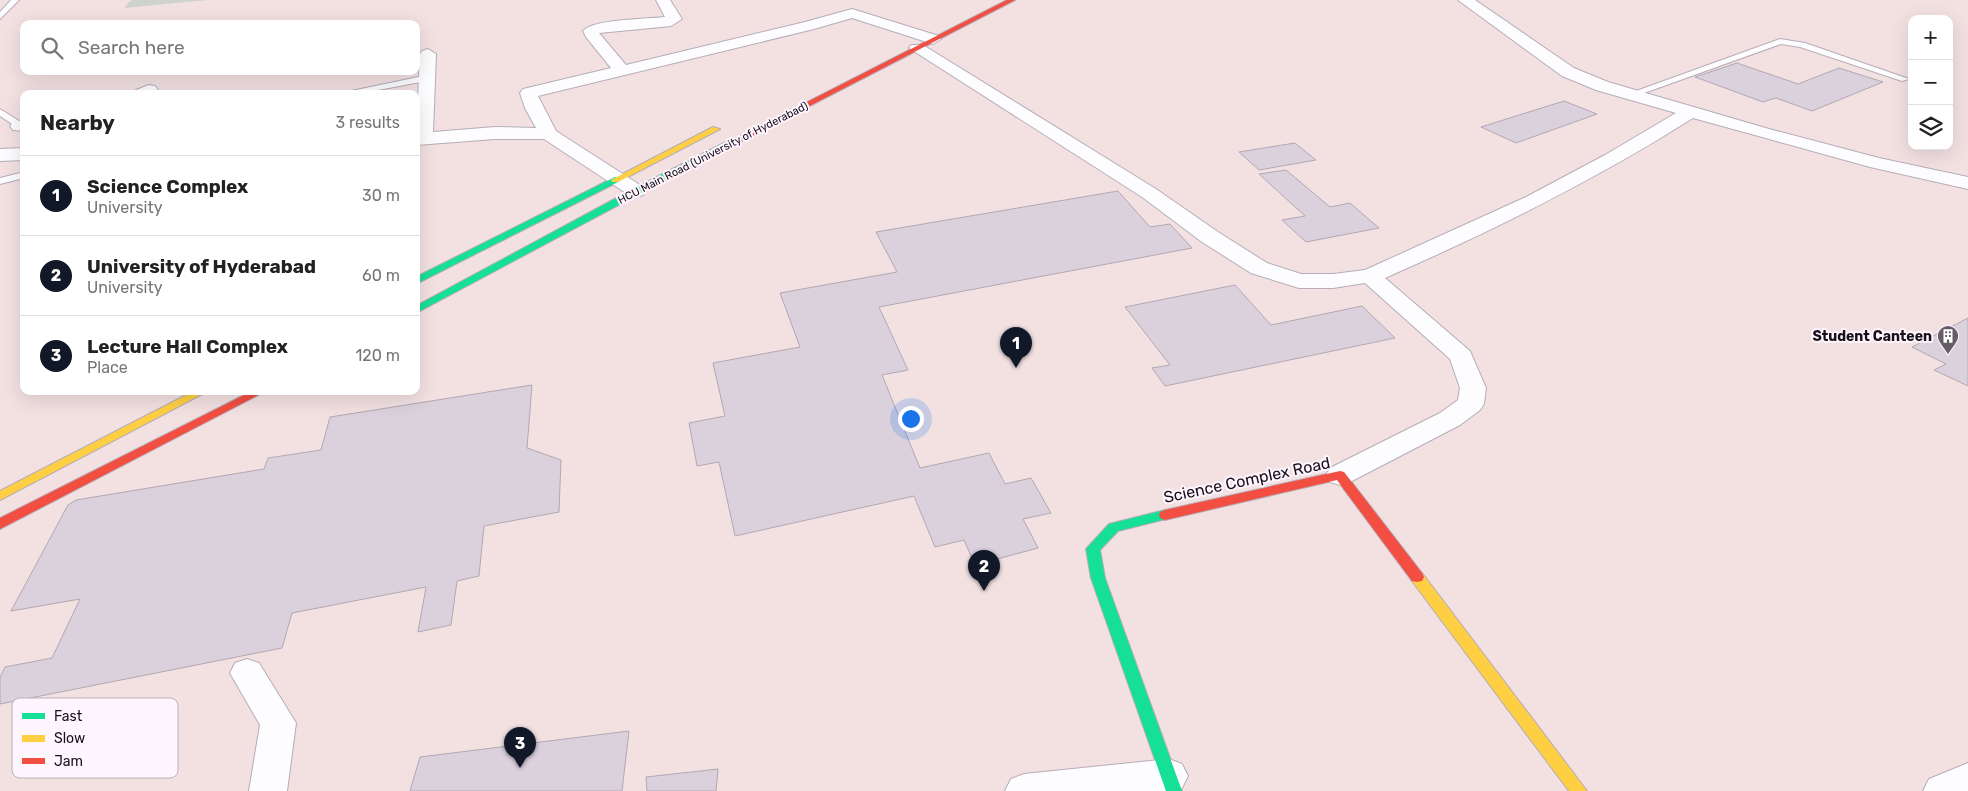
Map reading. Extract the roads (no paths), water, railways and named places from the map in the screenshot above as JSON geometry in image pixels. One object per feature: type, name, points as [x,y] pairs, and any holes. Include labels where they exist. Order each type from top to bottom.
[{"type":"street","points":[[622,71],[591,34],[591,31],[597,28],[671,22],[674,19],[663,0]]},
{"type":"street","points":[[918,37],[948,32],[1012,0]]},
{"type":"street","points":[[1465,0],[1568,72],[1630,96],[1877,163],[1968,183]]},
{"type":"street","points":[[548,134],[539,113],[530,103],[529,93],[799,29],[855,7],[918,37],[1149,192],[1210,237],[1259,268],[1298,281],[1333,281],[1370,276],[1472,232],[1643,142],[1689,113]]},
{"type":"street","name":"HCU Main Road (University of Hyderabad)","points":[[420,308],[918,37]]},
{"type":"street","points":[[428,54],[428,78],[420,139],[495,133],[548,134],[636,191]]},
{"type":"street","name":"HCU Main Road (University of Hyderabad)","points":[[420,279],[731,122]]},
{"type":"street","points":[[1340,475],[1450,419],[1471,404],[1473,388],[1460,356],[1370,276]]},
{"type":"street","points":[[0,496],[195,395]]},
{"type":"street","points":[[0,524],[253,395]]},
{"type":"street","name":"Science Complex Road","points":[[1172,783],[1098,578],[1093,549],[1114,527],[1340,475],[1579,791]]},
{"type":"street","points":[[247,673],[278,723],[268,791]]},
{"type":"street","points":[[1942,791],[1968,780]]},
{"type":"street","points":[[1024,791],[1172,783]]},
{"type":"lane","points":[[0,17],[16,0]]},
{"type":"lane","points":[[1630,96],[1780,41],[1796,44],[1905,79]]},
{"type":"lane","points":[[363,90],[428,78]]},
{"type":"lane","points":[[0,112],[20,126]]},
{"type":"lane","points":[[0,181],[20,176]]},
{"type":"place","name":"Student Canteen","points":[[1948,355]]},
{"type":"place","name":"Science Complex","points":[[1016,368]]},
{"type":"place","name":"University of Hyderabad","points":[[984,591]]},
{"type":"place","name":"Lecture Hall Complex","points":[[520,768]]}]
